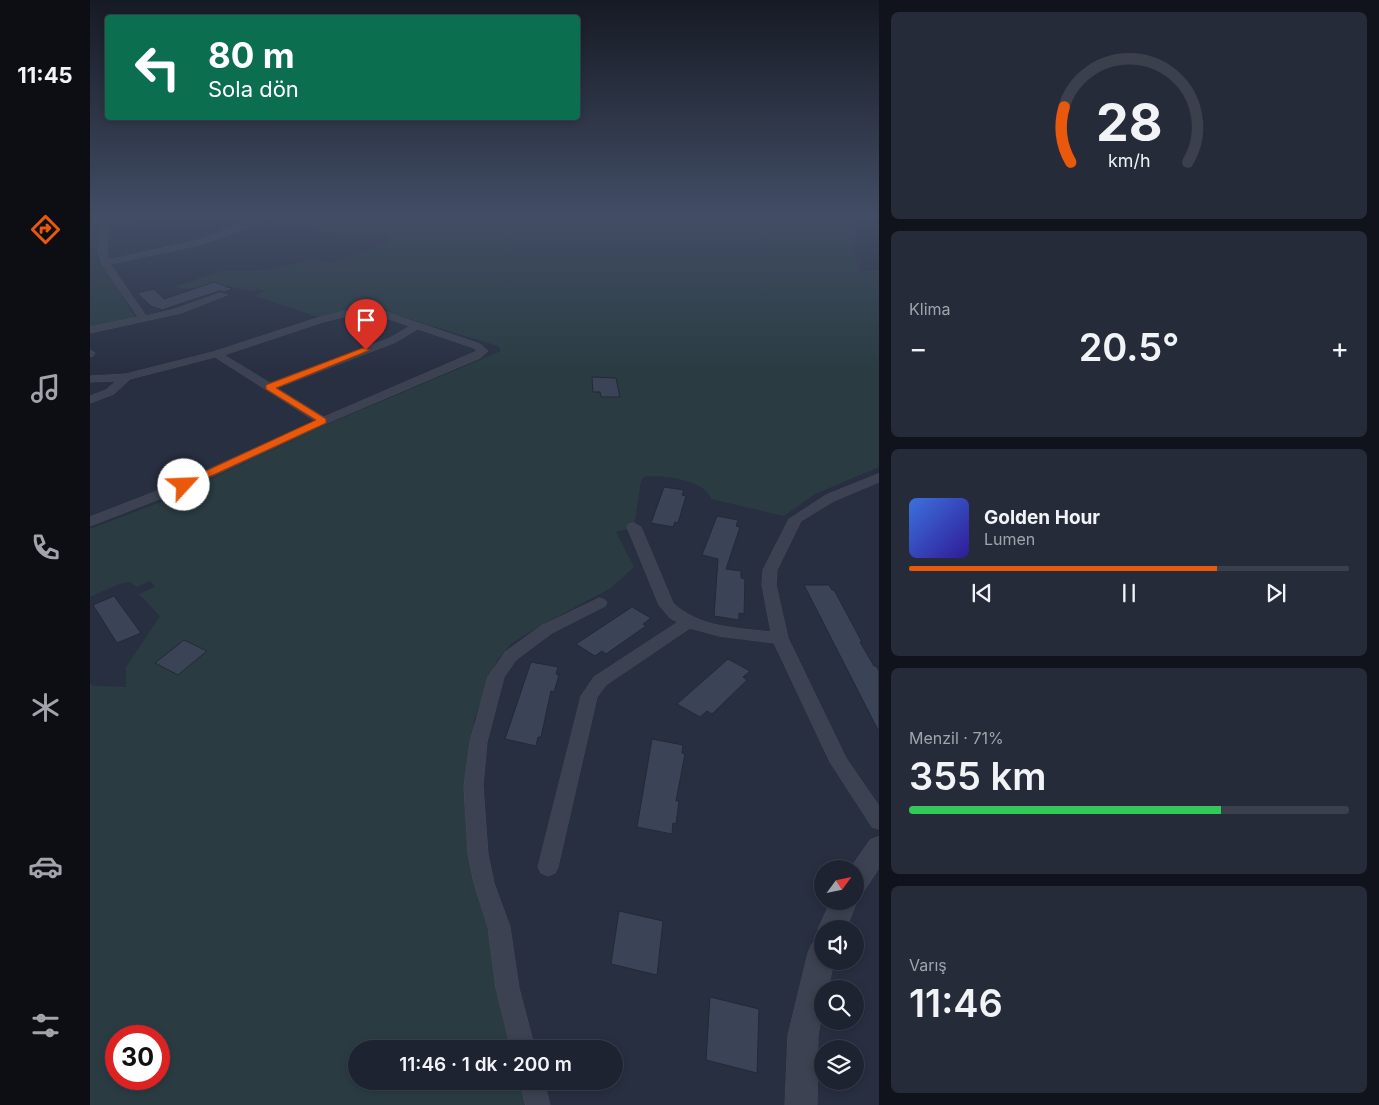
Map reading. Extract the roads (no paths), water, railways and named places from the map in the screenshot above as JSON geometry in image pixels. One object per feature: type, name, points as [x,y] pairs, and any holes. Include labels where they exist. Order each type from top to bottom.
[{"type":"street","points":[[109,269],[144,319]]},
{"type":"street","points":[[90,330],[178,311],[223,295]]},
{"type":"street","points":[[90,379],[126,378],[216,354],[320,320],[356,311],[380,313],[477,346],[484,351],[477,356],[322,421],[184,485],[90,522]]},
{"type":"street","points":[[269,387],[393,340],[417,326]]},
{"type":"street","points":[[216,354],[322,421]]},
{"type":"street","points":[[90,400],[110,392],[126,378]]},
{"type":"street","points":[[879,478],[830,498],[796,519],[770,570],[769,585],[771,604],[780,638],[839,762],[879,822]]},
{"type":"street","points":[[634,527],[671,612],[688,622],[732,632],[780,638]]},
{"type":"street","points":[[522,1040],[506,980],[499,927],[482,878],[476,842],[473,821],[476,744],[483,716],[501,667],[509,657],[532,640],[600,603]]},
{"type":"street","points":[[548,867],[588,696],[600,681],[688,622]]},
{"type":"street","points":[[864,869],[879,846]]},
{"type":"street","points":[[801,1105],[803,1035],[818,970]]},
{"type":"street","points":[[534,1090],[538,1105]]}]
